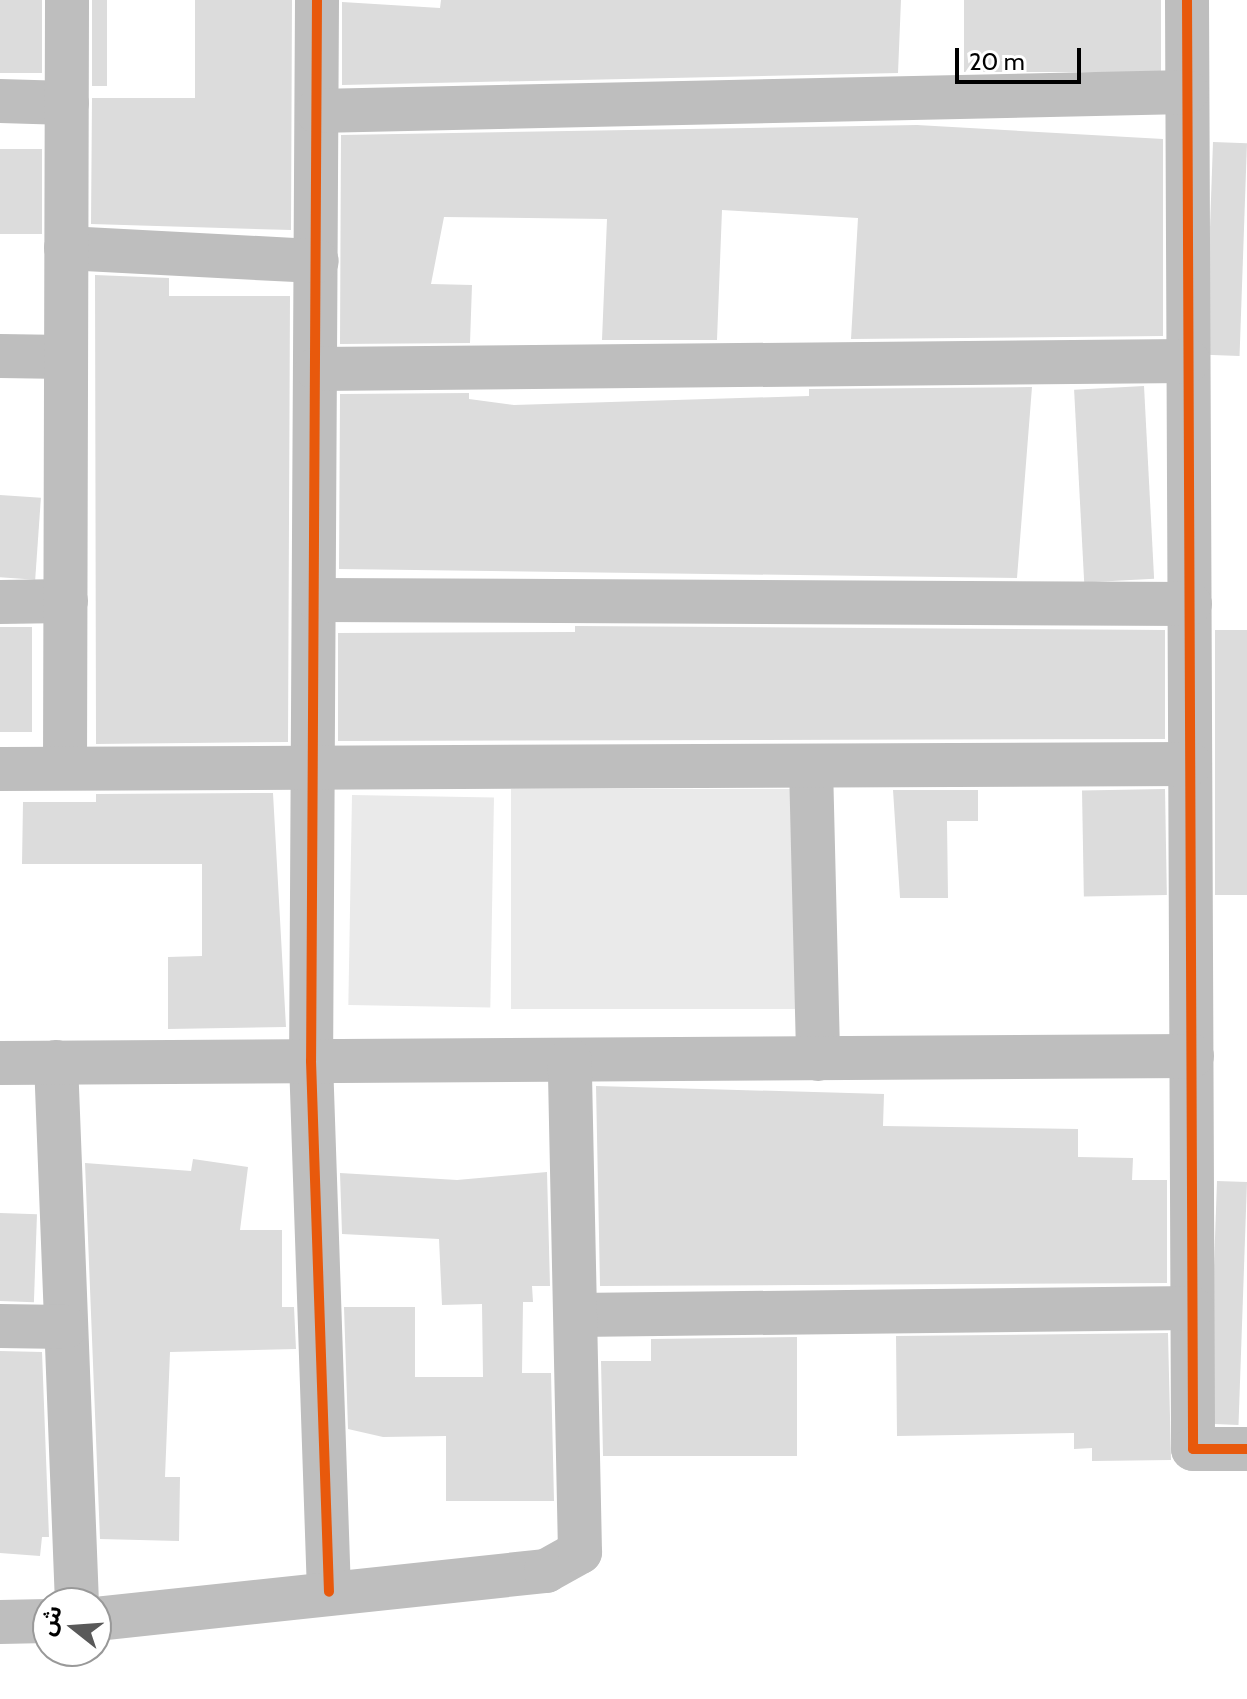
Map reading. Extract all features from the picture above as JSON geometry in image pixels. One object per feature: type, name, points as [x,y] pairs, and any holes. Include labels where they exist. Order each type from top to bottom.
[{"type":"street","points":[[65,768],[67,0]]},
{"type":"street","points":[[317,0],[318,768],[311,1061],[329,1592]]},
{"type":"street","points":[[1187,0],[1193,1449],[1247,1449]]},
{"type":"street","points":[[317,111],[1187,92]]},
{"type":"street","points":[[0,101],[67,103]]},
{"type":"street","points":[[66,248],[317,261]]},
{"type":"street","points":[[0,356],[66,357]]},
{"type":"street","points":[[317,369],[1188,361]]},
{"type":"street","points":[[318,600],[1190,604]]},
{"type":"street","points":[[0,602],[66,601]]},
{"type":"street","points":[[0,769],[1190,764]]},
{"type":"street","points":[[811,766],[818,1059]]},
{"type":"street","points":[[0,1063],[1192,1056]]},
{"type":"street","points":[[112,1617],[546,1571],[580,1552],[570,1060]]},
{"type":"street","points":[[56,1062],[76,1587]]},
{"type":"street","points":[[576,1315],[1192,1308]]},
{"type":"street","points":[[0,1326],[65,1327]]},
{"type":"street","points":[[0,1622],[32,1621]]},
{"type":"shaded area","points":[[511,789],[798,789],[798,1009],[511,1009]]},
{"type":"shaded area","points":[[352,795],[494,797],[490,1007],[348,1005]]},
{"type":"building","points":[[0,0],[42,0],[42,73],[0,73]]},
{"type":"building","points":[[92,0],[107,0],[107,86],[92,86]]},
{"type":"building","points":[[195,0],[292,0],[291,230],[91,224],[92,98],[195,98]]},
{"type":"building","points":[[441,0],[901,0],[898,73],[342,85],[342,2],[440,8]]},
{"type":"building","points":[[964,0],[1161,0],[1161,72],[964,72]]},
{"type":"building","points":[[917,125],[1163,139],[1163,336],[851,339],[858,218],[722,210],[717,340],[602,340],[607,219],[444,217],[431,284],[472,285],[470,343],[340,344],[341,135]]},
{"type":"building","points":[[1213,142],[1247,143],[1240,356],[1206,355]]},
{"type":"building","points":[[0,149],[42,149],[42,234],[0,234]]},
{"type":"building","points":[[95,275],[169,278],[169,296],[290,296],[288,742],[96,744]]},
{"type":"building","points":[[1144,386],[1154,579],[1084,582],[1074,390]]},
{"type":"building","points":[[1032,387],[1017,578],[339,569],[340,394],[469,393],[469,399],[514,405],[809,396],[809,389]]},
{"type":"building","points":[[0,495],[41,498],[35,580],[0,577]]},
{"type":"building","points":[[575,626],[1165,630],[1165,739],[338,741],[338,633],[575,632]]},
{"type":"building","points":[[0,627],[32,627],[32,732],[0,732]]},
{"type":"building","points":[[1215,630],[1247,630],[1247,895],[1215,895]]},
{"type":"building","points":[[1165,789],[1167,895],[1084,896],[1082,790]]},
{"type":"building","points":[[893,790],[978,790],[978,821],[947,821],[948,898],[900,898]]},
{"type":"building","points":[[273,793],[286,1027],[168,1029],[168,957],[202,956],[202,864],[22,864],[23,802],[96,802],[96,794]]},
{"type":"building","points":[[596,1086],[884,1094],[883,1126],[1078,1129],[1078,1157],[1133,1158],[1132,1180],[1167,1180],[1167,1283],[600,1286]]},
{"type":"building","points":[[193,1159],[248,1167],[240,1230],[282,1230],[282,1307],[294,1307],[296,1349],[170,1352],[165,1477],[180,1477],[179,1541],[100,1539],[85,1163],[191,1171]]},
{"type":"building","points":[[547,1172],[550,1286],[532,1286],[533,1302],[523,1302],[522,1373],[551,1373],[554,1501],[446,1501],[446,1436],[383,1437],[348,1429],[344,1307],[415,1307],[415,1377],[483,1377],[482,1304],[442,1305],[439,1239],[342,1234],[340,1173],[457,1180]]},
{"type":"building","points":[[1217,1181],[1247,1182],[1239,1425],[1209,1424]]},
{"type":"building","points":[[0,1213],[37,1214],[34,1302],[0,1301]]},
{"type":"building","points":[[1168,1333],[1171,1460],[1092,1461],[1092,1448],[1074,1449],[1074,1433],[897,1436],[896,1336]]},
{"type":"building","points":[[797,1337],[797,1456],[603,1456],[601,1361],[651,1361],[651,1339]]},
{"type":"building","points":[[0,1351],[42,1352],[49,1537],[42,1537],[40,1556],[0,1553]]},
{"type":"cycle path","points":[[317,0],[311,1061],[329,1592]]},
{"type":"cycle path","points":[[1187,0],[1193,1449],[1247,1449]]}]
